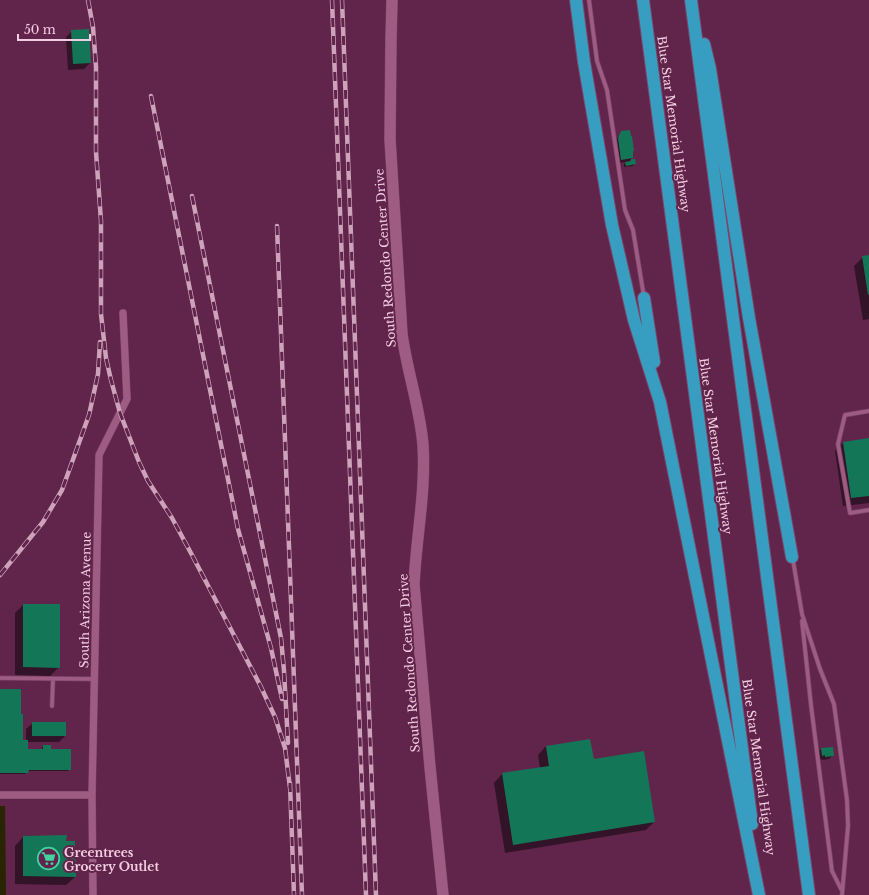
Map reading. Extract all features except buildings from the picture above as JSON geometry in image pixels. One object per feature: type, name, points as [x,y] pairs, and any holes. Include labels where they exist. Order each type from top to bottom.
[{"type":"highway","points":[[576,0],[584,62],[612,225],[634,320],[660,402]]},
{"type":"highway","name":"Blue Star Memorial Highway","points":[[643,0],[760,895]]},
{"type":"highway","points":[[692,0],[710,69],[749,318],[792,557]]},
{"type":"highway","points":[[692,0],[809,895]]},
{"type":"highway","points":[[644,298],[660,402],[760,895]]},
{"type":"street","name":"South Redondo Center Drive","points":[[392,0],[390,40],[390,139],[402,334],[404,351],[422,432],[423,446],[424,474],[415,559],[414,585],[443,895]]},
{"type":"street","name":"South Arizona Avenue","points":[[93,895],[92,795],[99,454],[127,399],[123,312]]},
{"type":"street","points":[[0,795],[92,795]]},
{"type":"lane","points":[[588,0],[597,61],[607,90],[625,210],[633,230],[644,298]]},
{"type":"lane","points":[[869,411],[845,415],[838,444],[850,513],[869,510]]},
{"type":"lane","points":[[792,557],[802,614],[811,705],[832,871],[842,895]]},
{"type":"lane","points":[[802,614],[820,669],[834,704],[847,800],[848,826],[841,890]]},
{"type":"lane","points":[[0,678],[94,679]]},
{"type":"lane","points":[[52,706],[53,679]]},
{"type":"shaded area","points":[[0,806],[5,806],[6,895],[0,895]]},
{"type":"railway","points":[[88,0],[93,27],[96,67],[96,152],[101,221],[101,314],[106,358],[111,380],[120,413],[148,481],[172,518],[192,555],[260,685],[275,717],[285,748],[290,788]]},
{"type":"railway","points":[[332,0],[366,895]]},
{"type":"railway","points":[[342,0],[376,895]]},
{"type":"railway","points":[[151,96],[238,529],[271,648],[282,699]]},
{"type":"railway","points":[[192,196],[281,638],[288,743]]},
{"type":"railway","points":[[277,226],[302,895]]},
{"type":"railway","points":[[0,575],[43,522],[62,490],[89,415],[98,374],[100,342]]},
{"type":"railway","points":[[290,783],[294,895]]},
{"type":"place","name":"Greentrees Grocery Outlet","points":[[49,859]]}]
